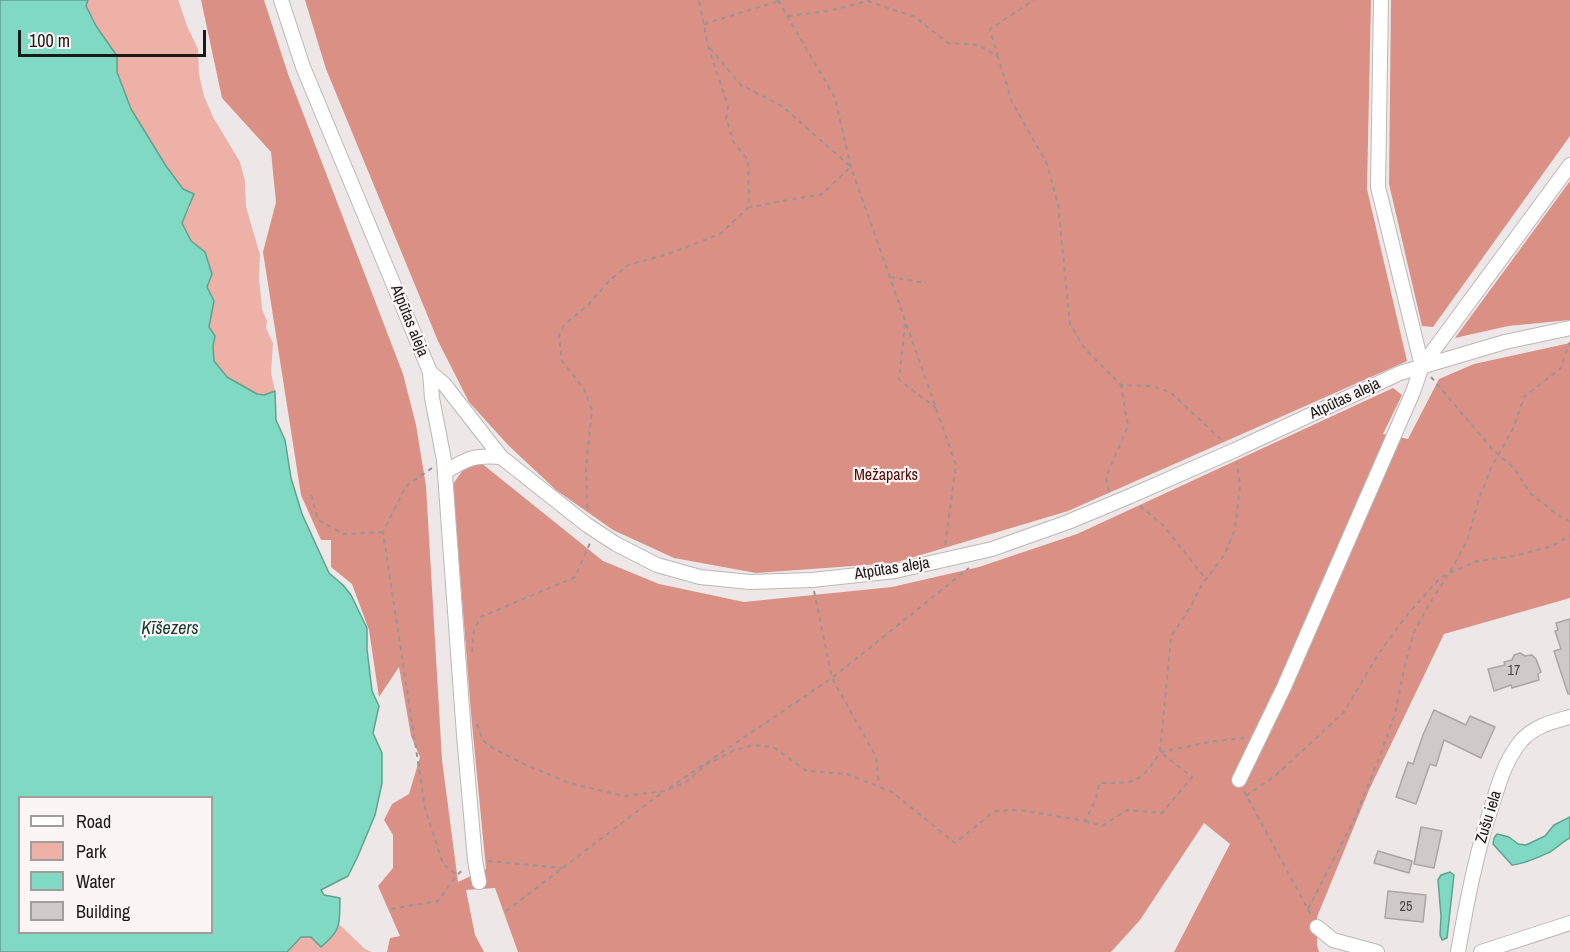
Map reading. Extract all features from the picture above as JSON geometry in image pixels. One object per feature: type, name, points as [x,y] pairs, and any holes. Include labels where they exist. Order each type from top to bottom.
[{"type":"street","name":"Atpūtas aleja","points":[[280,0],[303,67],[430,372],[444,384],[501,457],[588,525],[616,544],[657,566],[700,578],[750,582],[812,580],[895,571],[992,549],[1068,522],[1128,497],[1400,374],[1505,342],[1570,328]]},
{"type":"street","points":[[1381,0],[1378,187],[1422,366]]},
{"type":"street","points":[[1239,780],[1284,687],[1413,392],[1422,366],[1570,165]]},
{"type":"street","points":[[430,372],[432,398],[445,466],[475,860],[479,882]]},
{"type":"street","points":[[445,466],[482,456],[501,457]]},
{"type":"street","name":"Zušu iela","points":[[1458,952],[1473,871],[1501,777],[1520,742],[1530,733],[1541,726],[1570,717]]},
{"type":"street","points":[[1481,952],[1570,923]]},
{"type":"street","points":[[1317,927],[1333,940],[1377,952]]},
{"type":"path","points":[[699,0],[708,46],[728,106],[726,118],[734,143],[748,160],[749,207]]},
{"type":"path","points":[[704,24],[778,0],[836,98],[851,166],[956,465],[943,561]]},
{"type":"path","points":[[1034,0],[990,29],[1012,102],[1047,164],[1058,204],[1070,324],[1085,349],[1120,385],[1128,426],[1106,477],[1112,503]]},
{"type":"path","points":[[788,16],[828,11],[868,1],[915,17],[948,43],[979,45],[998,57]]},
{"type":"path","points":[[708,46],[741,85],[782,106],[851,166]]},
{"type":"path","points":[[472,652],[474,630],[481,617],[574,577],[591,546],[586,467],[592,410],[584,389],[562,361],[559,336],[564,325],[628,265],[671,253],[720,234],[749,207],[822,195],[851,166]]},
{"type":"path","points":[[890,277],[926,283]]},
{"type":"path","points":[[905,321],[899,380],[936,408]]},
{"type":"path","points":[[1308,909],[1354,820],[1379,758],[1395,714],[1414,632],[1467,541],[1491,468],[1514,427],[1524,397],[1560,369],[1570,342]]},
{"type":"path","points":[[1422,366],[1498,455],[1514,467],[1531,494],[1558,515],[1570,521]]},
{"type":"path","points":[[1085,821],[1096,799],[1099,783],[1130,783],[1147,773],[1160,752],[1171,637],[1206,579],[1225,554],[1235,529],[1240,485],[1235,450],[1170,392],[1151,386],[1120,385]]},
{"type":"path","points":[[445,466],[406,486],[383,532],[425,808],[443,864],[457,875]]},
{"type":"path","points":[[311,495],[318,520],[344,534],[383,532]]},
{"type":"path","points":[[1128,497],[1163,525],[1206,579]]},
{"type":"path","points":[[1246,796],[1275,776],[1344,712],[1379,653],[1407,615],[1441,577],[1477,561],[1514,556],[1552,546],[1570,536]]},
{"type":"path","points":[[506,911],[665,791],[832,678],[974,563]]},
{"type":"path","points":[[812,580],[832,678],[876,757],[879,785]]},
{"type":"path","points":[[476,722],[482,739],[489,746],[524,764],[569,783],[624,796],[665,791],[686,782],[706,764],[735,750],[753,745],[773,747],[807,771],[847,774],[879,785],[892,792],[955,843],[995,812],[1019,810],[1102,826],[1127,810],[1162,813],[1192,777],[1160,752]]},
{"type":"path","points":[[1160,752],[1215,741],[1260,736]]},
{"type":"path","points":[[1239,780],[1317,927]]},
{"type":"path","points":[[391,909],[438,900],[457,875],[475,860],[563,868]]},
{"type":"green space","points":[[88,0],[178,0],[179,2],[198,49],[199,74],[204,96],[213,117],[240,162],[245,181],[246,207],[260,255],[259,278],[262,309],[267,321],[266,328],[273,343],[271,373],[275,391],[264,395],[257,394],[227,377],[214,361],[214,336],[209,327],[214,301],[207,287],[212,274],[205,252],[191,241],[182,223],[190,207],[183,189],[131,109],[117,72],[117,56],[96,26],[86,6]]},
{"type":"green space","points":[[201,0],[264,0],[288,74],[403,374],[416,425],[426,486],[442,760],[458,882],[486,869],[453,484],[463,470],[480,462],[603,561],[659,584],[744,602],[892,587],[979,567],[1077,534],[1393,388],[1402,395],[1383,434],[1408,439],[1439,379],[1474,364],[1570,343],[1570,598],[1444,634],[1369,790],[1317,917],[1319,952],[1174,952],[1230,844],[1204,823],[1140,920],[1111,952],[518,952],[495,888],[466,890],[475,935],[484,952],[387,952],[390,938],[400,936],[378,886],[393,868],[393,835],[384,820],[392,804],[409,794],[420,757],[411,736],[399,667],[379,697],[369,630],[352,584],[331,567],[331,540],[321,540],[301,495],[263,252],[276,202],[271,152],[222,98]]},
{"type":"green space","name":"Mežaparks","points":[[305,0],[1371,0],[1367,189],[1407,361],[1068,511],[894,563],[756,573],[674,558],[613,530],[556,490],[508,445],[469,402],[438,341],[326,69]]},
{"type":"green space","points":[[1391,0],[1570,0],[1570,136],[1433,327],[1422,326],[1389,184]]},
{"type":"green space","points":[[1570,181],[1570,320],[1508,326],[1455,338]]},
{"type":"green space","points":[[340,925],[365,949],[372,952],[287,952],[300,937],[311,937],[321,947]]},
{"type":"water","name":"Ķīšezers","points":[[0,0],[88,0],[86,6],[96,26],[117,56],[117,72],[131,109],[183,189],[194,194],[182,223],[191,241],[205,252],[212,274],[207,287],[214,301],[209,327],[215,336],[214,361],[227,377],[257,394],[264,395],[275,391],[276,420],[285,440],[291,478],[302,514],[329,573],[351,595],[367,628],[372,691],[379,706],[373,733],[382,753],[382,783],[375,815],[348,876],[321,890],[324,895],[340,898],[339,920],[333,935],[321,947],[311,937],[301,937],[287,952],[0,952]]},
{"type":"water","points":[[1570,817],[1570,838],[1550,852],[1526,862],[1512,865],[1493,844],[1497,834],[1509,837],[1518,844],[1526,845],[1545,836],[1554,825]]},
{"type":"water","points":[[1450,872],[1454,875],[1447,938],[1442,940],[1438,880],[1441,875]]},
{"type":"building","points":[[1570,619],[1570,694],[1568,694],[1554,651],[1561,649],[1555,631],[1558,630],[1556,623]]},
{"type":"building","points":[[1520,653],[1525,656],[1532,655],[1536,659],[1541,672],[1538,674],[1539,680],[1494,691],[1488,669],[1505,665],[1504,662],[1512,660],[1514,655]]},
{"type":"building","points":[[1434,710],[1466,725],[1470,716],[1495,727],[1481,758],[1444,740],[1436,766],[1430,764],[1416,804],[1396,797],[1408,762],[1413,764]]},
{"type":"building","points":[[1421,827],[1442,831],[1434,868],[1414,864]]},
{"type":"building","points":[[1378,851],[1412,861],[1409,873],[1374,863]]},
{"type":"building","points":[[1388,891],[1426,895],[1423,922],[1385,918]]}]
